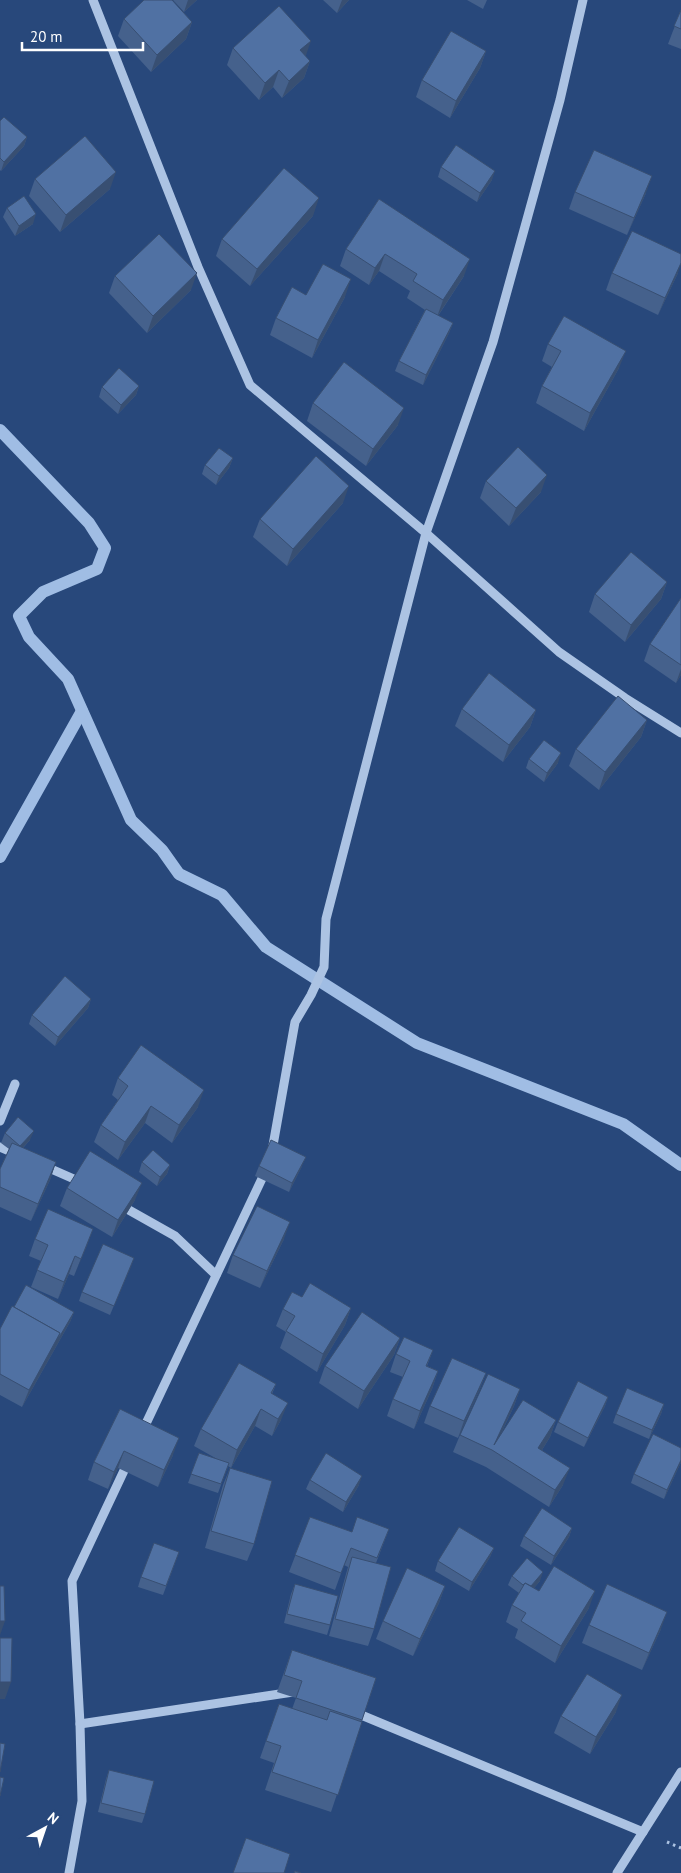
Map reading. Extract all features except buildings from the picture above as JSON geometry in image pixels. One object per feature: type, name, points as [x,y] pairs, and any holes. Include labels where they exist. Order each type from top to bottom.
[{"type":"street","points":[[93,0],[198,267],[250,385],[426,533],[558,652],[625,698],[681,733]]},
{"type":"street","points":[[140,1437],[270,1162],[295,1022],[311,995],[324,967],[326,919],[426,533],[493,342],[560,100],[583,0]]},
{"type":"street","points":[[0,1121],[15,1084]]},
{"type":"street","points":[[0,1147],[89,1186]]},
{"type":"street","points":[[114,1201],[174,1236],[216,1275]]},
{"type":"street","points":[[70,1873],[82,1801],[72,1581],[131,1455]]},
{"type":"street","points":[[80,1724],[302,1691]]},
{"type":"street","points":[[348,1710],[643,1832]]},
{"type":"street","points":[[617,1873],[681,1772]]},
{"type":"waterway","points":[[0,430],[89,523],[105,548],[97,569],[43,592],[19,616],[29,637],[68,679],[131,820],[162,850],[179,874],[222,895],[266,947],[417,1043],[623,1124],[681,1165]]},
{"type":"waterway","points":[[0,857],[82,711]]}]
